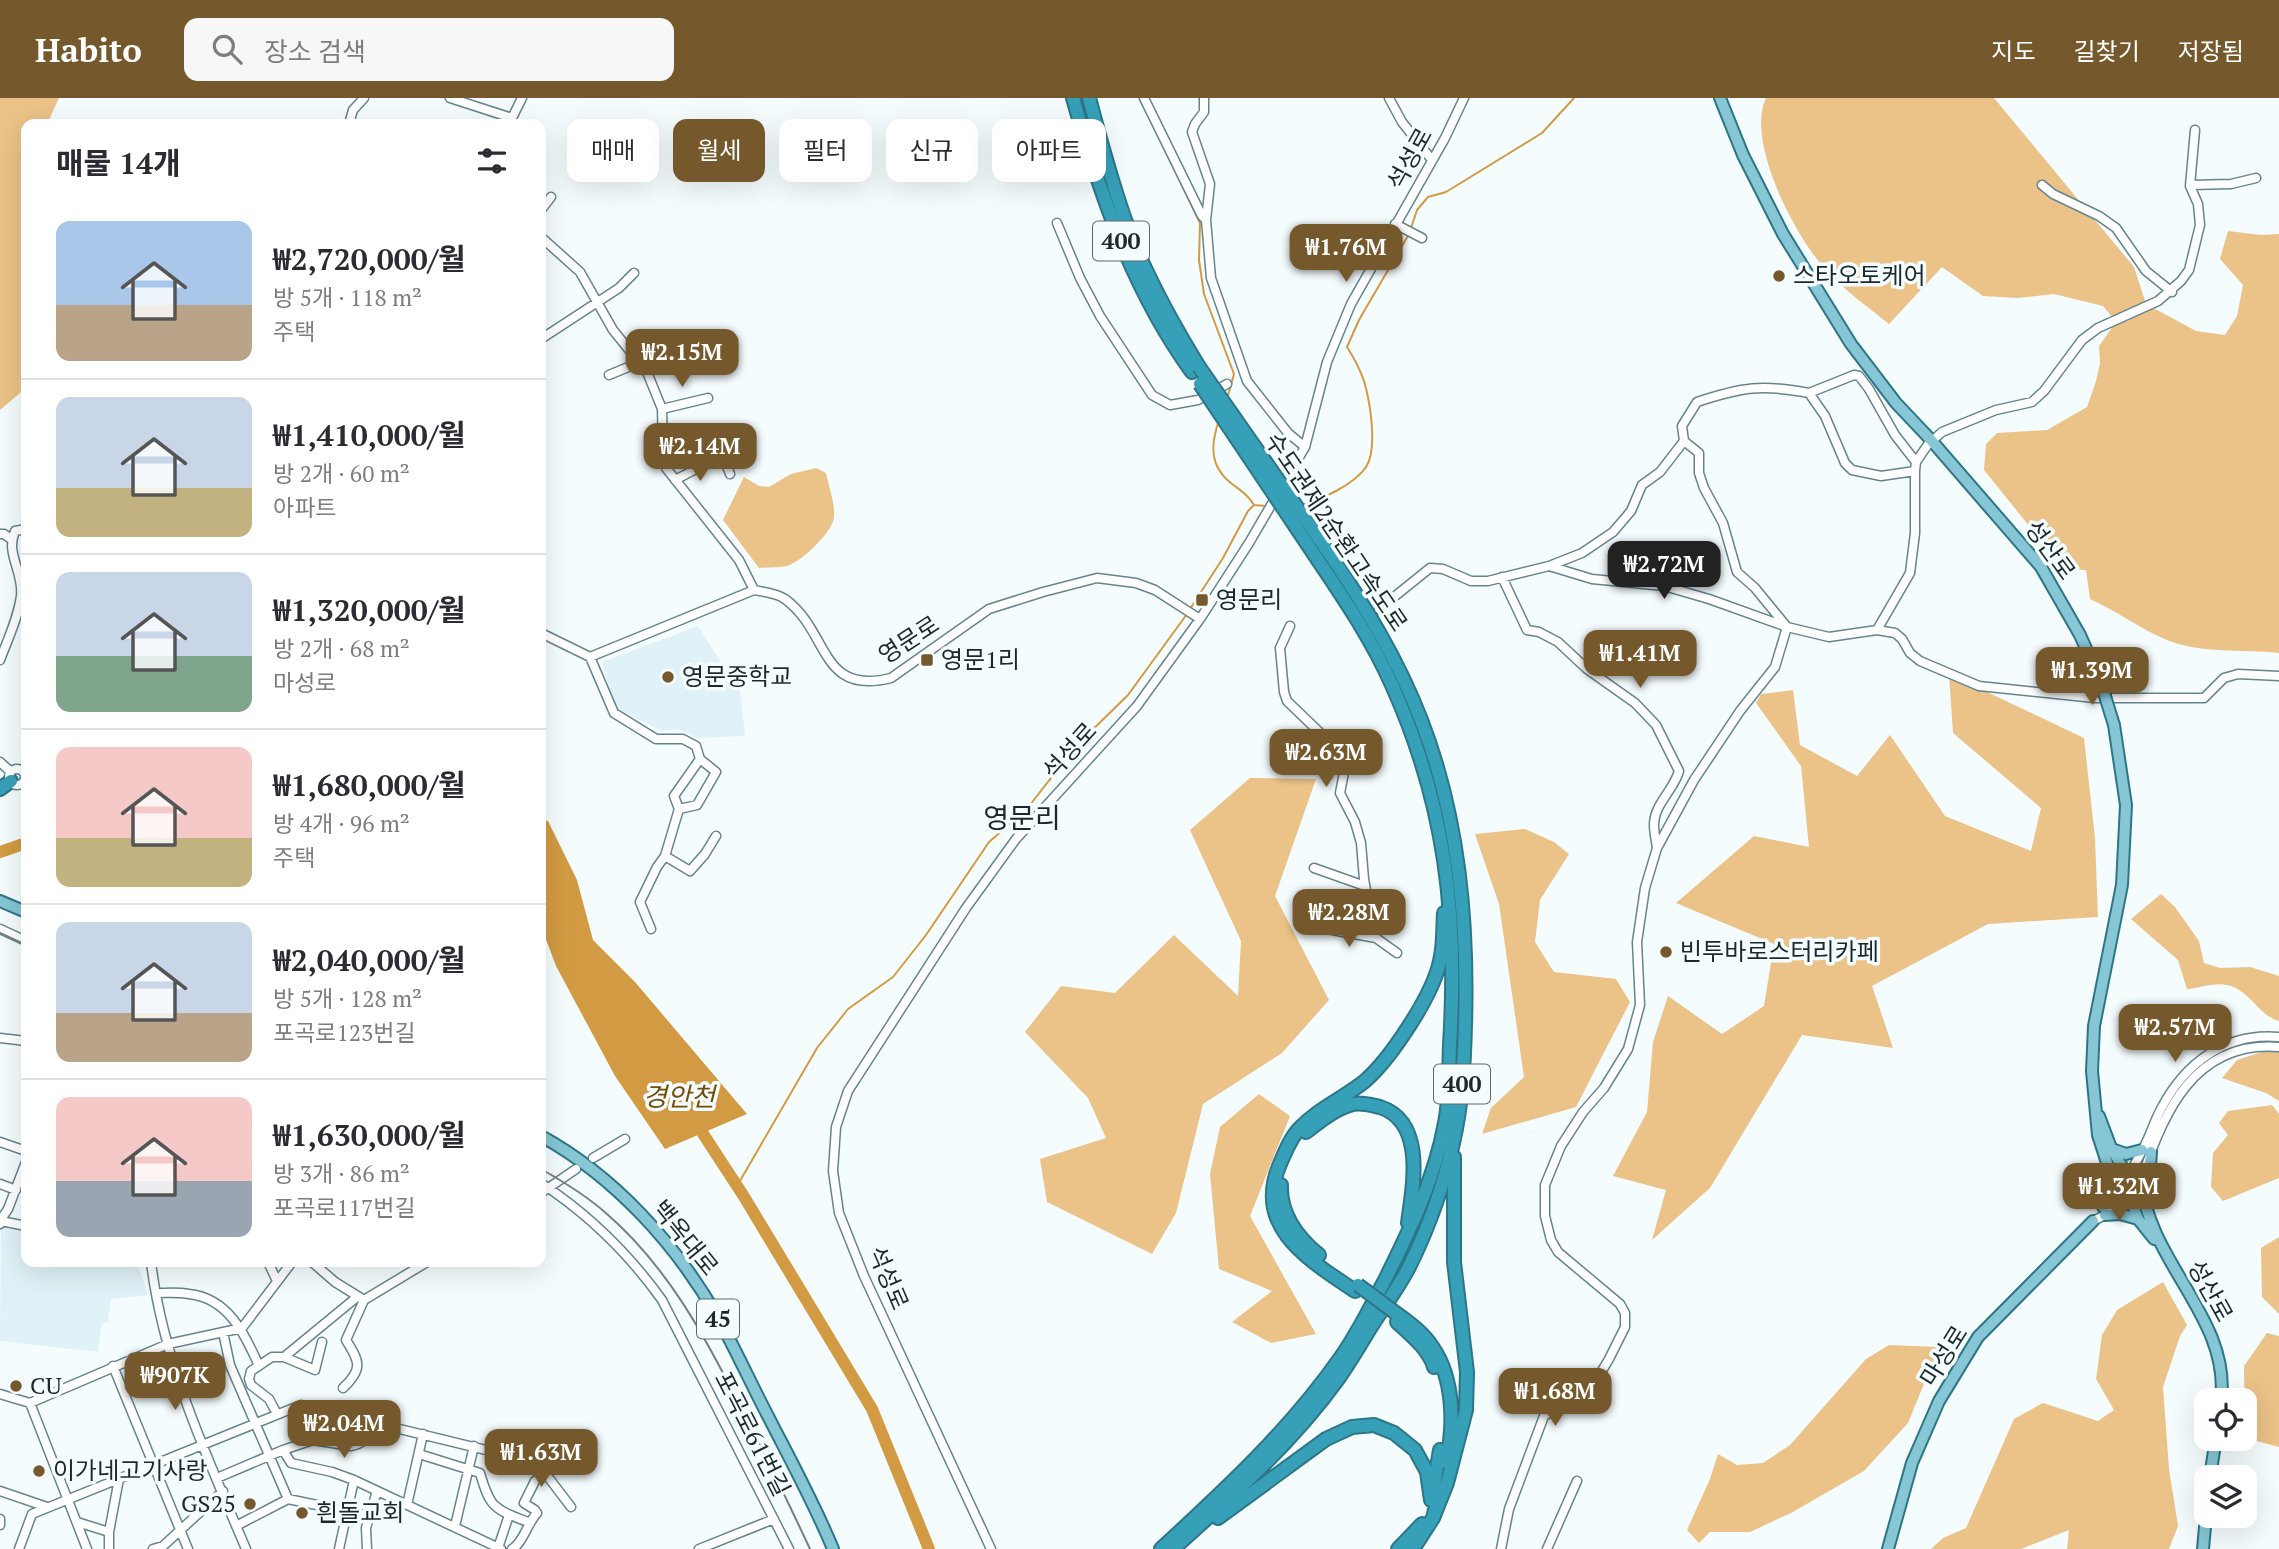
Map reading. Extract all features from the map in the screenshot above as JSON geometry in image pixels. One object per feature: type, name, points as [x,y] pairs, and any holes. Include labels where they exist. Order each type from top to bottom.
[{"type":"highway","name":"수도권제2순환고속도로","points":[[1073,98],[1096,175],[1125,252],[1160,324],[1375,624],[1407,687],[1434,758],[1453,837],[1463,905],[1466,997],[1461,1094],[1453,1145],[1431,1213],[1409,1267],[1338,1379],[1293,1434],[1259,1471],[1173,1549]]},
{"type":"highway","name":"수도권제2순환고속도로","points":[[1089,98],[1112,184],[1129,230],[1195,370]]},
{"type":"highway","name":"수도권제2순환고속도로","points":[[1161,1549],[1242,1475],[1318,1388],[1363,1322],[1405,1238],[1431,1174],[1446,1120],[1454,978],[1449,886],[1439,828],[1426,778],[1402,709],[1324,556]]},
{"type":"highway","points":[[1398,1549],[1428,1516],[1431,1500],[1442,1436],[1442,1391],[1432,1360],[1391,1314],[1293,1244],[1276,1220],[1273,1200],[1275,1176],[1286,1149],[1299,1129],[1326,1105],[1365,1081],[1413,1021],[1440,964],[1444,900],[1449,886]]},
{"type":"highway","points":[[1357,1288],[1309,1247],[1287,1220],[1281,1198],[1282,1175],[1301,1135],[1352,1104],[1370,1104],[1392,1111],[1407,1132],[1413,1153],[1414,1179],[1405,1238]]},
{"type":"highway","points":[[1413,1549],[1433,1518],[1447,1483],[1466,1410],[1467,1372],[1454,1262],[1453,1145]]},
{"type":"highway","points":[[1391,1314],[1417,1328],[1434,1349],[1446,1377],[1451,1406],[1448,1451],[1433,1518]]},
{"type":"highway","points":[[1180,1549],[1326,1439],[1352,1427],[1374,1425],[1394,1433],[1415,1450],[1427,1472],[1431,1500]]},
{"type":"main road","name":"성산로","points":[[1720,98],[1743,155],[1783,234],[1851,344],[1896,403],[1932,440],[2041,567],[2080,635],[2101,680],[2114,726],[2126,805],[2122,885],[2094,1026],[2094,1103]]},
{"type":"main road","points":[[0,901],[21,910]]},
{"type":"main road","points":[[2094,1103],[2112,1148],[2128,1173],[2141,1185],[2160,1246]]},
{"type":"main road","points":[[2094,1103],[2098,1135],[2120,1195],[2134,1197],[2141,1185]]},
{"type":"main road","name":"백옥대로","points":[[546,1139],[576,1159],[620,1195],[661,1237],[681,1264],[716,1316],[833,1549]]},
{"type":"main road","points":[[2112,1148],[2126,1154],[2147,1151],[2147,1190],[2153,1230]]},
{"type":"main road","points":[[2108,1166],[2104,1211],[2138,1219]]},
{"type":"main road","points":[[2117,1185],[2128,1173]]},
{"type":"main road","points":[[2129,1198],[2138,1219],[2160,1246]]},
{"type":"main road","name":"마성로","points":[[1888,1549],[1912,1463],[1939,1401],[1978,1336],[2093,1221]]},
{"type":"main road","name":"성산로","points":[[2160,1246],[2206,1321],[2218,1354],[2222,1388]]},
{"type":"main road","points":[[2203,1549],[2205,1528]]},
{"type":"street","points":[[350,119],[353,110],[364,98]]},
{"type":"street","points":[[450,98],[512,118],[522,98]]},
{"type":"street","points":[[1144,98],[1206,220]]},
{"type":"street","points":[[1204,98],[1204,112],[1192,132],[1210,184],[1206,220],[1211,278],[1220,309],[1237,346],[1247,381],[1288,433],[1305,447]]},
{"type":"street","points":[[1389,98],[1402,122],[1432,160]]},
{"type":"street","name":"석성로","points":[[991,1549],[864,1276],[839,1213],[832,1171],[836,1127],[848,1091],[966,908],[1016,839],[1137,706],[1278,494],[1305,447],[1327,362],[1351,304],[1464,98]]},
{"type":"street","points":[[1877,630],[1910,573],[1915,533],[1916,467],[1932,440],[1942,432],[1996,411],[2032,402],[2044,391],[2082,340],[2098,328],[2172,292],[2189,270],[2200,225],[2198,204],[2190,185],[2195,130]]},
{"type":"street","points":[[2190,185],[2231,184],[2256,178]]},
{"type":"street","points":[[2042,185],[2053,194],[2099,216],[2116,228],[2146,271],[2172,292]]},
{"type":"street","points":[[546,204],[551,197]]},
{"type":"street","points":[[1057,223],[1080,278],[1100,316],[1152,395],[1170,405],[1198,400],[1227,384]]},
{"type":"street","points":[[1395,224],[1422,239]]},
{"type":"street","points":[[546,241],[580,272],[612,330],[647,372],[662,409],[666,468],[739,560],[754,590],[590,657]]},
{"type":"street","points":[[546,337],[619,288],[634,273]]},
{"type":"street","points":[[647,372],[665,362]]},
{"type":"street","points":[[609,375],[638,363]]},
{"type":"street","points":[[1787,627],[1755,588],[1737,572],[1723,523],[1704,488],[1699,472],[1699,453],[1685,441],[1682,426],[1696,402],[1734,390],[1760,387],[1809,393],[1846,378],[1859,376],[1916,467]]},
{"type":"street","points":[[1809,393],[1825,416],[1845,463],[1852,470],[1881,476],[1916,467]]},
{"type":"street","points":[[662,409],[708,398]]},
{"type":"street","points":[[1380,609],[1430,568],[1443,569],[1471,581],[1488,581],[1549,566],[1582,553],[1613,532],[1630,511],[1642,485],[1660,472],[1685,441]]},
{"type":"street","points":[[675,480],[717,458],[725,461],[730,474]]},
{"type":"street","points":[[9,545],[15,531],[21,530]]},
{"type":"street","points":[[0,534],[4,534],[9,545],[21,587]]},
{"type":"street","points":[[1549,566],[1592,579],[1664,586],[1787,627],[1829,637],[1877,630],[1895,633],[1910,653],[1920,661],[1979,686],[2095,698],[2204,698],[2224,678],[2238,674],[2279,676]]},
{"type":"street","points":[[1502,577],[1527,631],[1539,632],[1558,642],[1587,669],[1634,703],[1656,725],[1678,771],[1676,782],[1656,814],[1654,827],[1657,848]]},
{"type":"street","name":"영문로","points":[[754,590],[782,596],[804,616],[835,668],[852,681],[872,683],[891,678],[989,609],[1097,578],[1113,579],[1155,590],[1197,617]]},
{"type":"street","points":[[0,660],[21,598]]},
{"type":"street","points":[[1290,626],[1280,648],[1284,692],[1287,701],[1307,718],[1346,762],[1340,793],[1355,822],[1361,843],[1365,886],[1376,938]]},
{"type":"street","points":[[1503,1548],[1513,1499],[1544,1416],[1585,1393],[1594,1384],[1625,1327],[1625,1313],[1620,1304],[1558,1252],[1551,1240],[1545,1216],[1545,1185],[1560,1146],[1583,1112],[1604,1088],[1628,1049],[1640,1005],[1637,942],[1645,888],[1657,848],[1694,780],[1740,711],[1775,667],[1787,627]]},
{"type":"street","points":[[546,635],[590,657],[614,713],[656,738],[684,738],[696,747],[699,759],[716,772],[697,805],[679,809]]},
{"type":"street","points":[[651,929],[640,902],[665,856],[679,809],[674,796],[699,759]]},
{"type":"street","points":[[0,762],[17,781]]},
{"type":"street","points":[[665,856],[690,871],[716,836]]},
{"type":"street","points":[[1314,869],[1365,886]]},
{"type":"street","points":[[0,929],[21,939]]},
{"type":"street","points":[[1327,929],[1376,938],[1397,953]]},
{"type":"street","points":[[2141,1185],[2147,1151],[2161,1107],[2180,1078],[2202,1059],[2234,1040],[2257,1036],[2279,1037]]},
{"type":"street","points":[[0,1038],[21,1040]]},
{"type":"street","points":[[2128,1173],[2147,1151],[2185,1086],[2203,1070],[2221,1056],[2241,1048],[2261,1045],[2279,1047]]},
{"type":"street","points":[[593,1158],[625,1139]]},
{"type":"street","points":[[0,1142],[21,1149]]},
{"type":"street","points":[[546,1186],[576,1170]]},
{"type":"street","points":[[21,1176],[16,1190],[4,1207],[0,1223],[21,1225]]},
{"type":"street","points":[[0,1184],[16,1190]]},
{"type":"street","points":[[2104,1211],[2117,1185]]},
{"type":"street","name":"포곡로61번길","points":[[546,1190],[587,1218],[611,1240],[635,1264],[662,1300],[789,1549]]},
{"type":"street","points":[[2093,1221],[2104,1211],[2129,1198]]},
{"type":"street","points":[[152,1267],[167,1344],[179,1383],[246,1549]]},
{"type":"street","points":[[270,1267],[277,1281]]},
{"type":"street","points":[[0,1394],[30,1403],[167,1344],[242,1328],[288,1267]]},
{"type":"street","points":[[318,1267],[360,1298]]},
{"type":"street","points":[[284,1357],[360,1298],[418,1267]]},
{"type":"street","points":[[156,1293],[203,1297],[225,1310],[242,1328],[259,1366]]},
{"type":"street","points":[[343,1388],[353,1379],[356,1371],[357,1356],[346,1340],[360,1298]]},
{"type":"street","points":[[223,1332],[230,1365],[288,1499]]},
{"type":"street","points":[[277,1414],[269,1399],[251,1385],[251,1371],[272,1357],[284,1357],[315,1370],[322,1342]]},
{"type":"street","points":[[133,1358],[165,1371],[179,1383]]},
{"type":"street","points":[[113,1366],[188,1549]]},
{"type":"street","points":[[30,1403],[87,1549]]},
{"type":"street","points":[[19,1549],[32,1514],[301,1405],[523,1459],[545,1473],[571,1507]]},
{"type":"street","points":[[217,1478],[269,1455],[313,1440],[358,1445],[378,1423]]},
{"type":"street","points":[[407,1504],[422,1434]]},
{"type":"street","points":[[455,1526],[474,1446]]},
{"type":"street","points":[[283,1450],[291,1462],[354,1480],[499,1548],[509,1515]]},
{"type":"street","points":[[419,1454],[480,1473],[489,1503],[528,1522]]},
{"type":"street","points":[[517,1548],[528,1522],[537,1513],[524,1503],[535,1481],[545,1473]]},
{"type":"street","points":[[108,1549],[119,1479]]},
{"type":"street","points":[[340,1549],[345,1511],[354,1480]]},
{"type":"street","points":[[1547,1549],[1577,1481]]},
{"type":"street","points":[[0,1491],[47,1507]]},
{"type":"street","points":[[153,1549],[163,1546],[223,1491]]},
{"type":"street","points":[[367,1549],[365,1541],[369,1516],[377,1491]]},
{"type":"street","points":[[236,1526],[288,1499],[369,1516]]},
{"type":"street","points":[[0,1519],[0,1525]]},
{"type":"street","points":[[699,1549],[774,1519]]},
{"type":"street","points":[[77,1522],[109,1532]]},
{"type":"shaded area","points":[[0,98],[59,98],[49,119],[21,119],[21,392],[0,410]]},
{"type":"shaded area","points":[[1766,98],[1994,98],[2134,267],[2146,304],[2196,331],[2225,335],[2237,316],[2243,285],[2220,259],[2228,231],[2279,234],[2279,653],[2208,649],[2180,644],[2157,636],[2090,599],[2086,570],[2060,569],[2059,552],[2040,548],[2030,527],[1984,470],[1986,444],[1997,433],[2047,430],[2087,407],[2100,363],[2099,346],[2116,322],[2103,306],[2054,294],[2017,298],[1983,296],[1942,267],[1889,324],[1827,271],[1801,237],[1777,189],[1768,163],[1762,139],[1761,116]]},
{"type":"shaded area","points":[[816,468],[826,473],[833,500],[832,523],[815,546],[800,559],[784,567],[759,568],[723,520],[744,477],[759,486],[769,487],[791,474]]},
{"type":"shaded area","name":"영문중학교","points":[[698,626],[740,692],[745,736],[697,738],[679,729],[662,731],[615,708],[602,662]]},
{"type":"shaded area","points":[[1949,674],[2084,738],[2095,838],[2098,917],[1988,924],[1872,986],[1893,1048],[1802,1035],[1710,1188],[1652,1240],[1666,1190],[1613,1176],[1647,1112],[1653,1042],[1668,996],[1722,1034],[1764,1006],[1774,944],[1676,903],[1754,836],[1809,847],[1801,766],[1756,703],[1761,694],[1793,690],[1800,745],[1857,776],[1890,735],[1945,816],[2031,851],[2041,808],[1953,733]]},
{"type":"shaded area","points":[[1250,778],[1316,779],[1275,896],[1329,1000],[1282,1053],[1203,1104],[1176,1213],[1152,1254],[1047,1202],[1040,1159],[1106,1138],[1088,1098],[1025,1032],[1061,986],[1115,993],[1174,935],[1238,996],[1241,941],[1190,830]]},
{"type":"shaded area","points":[[1525,829],[1554,842],[1569,854],[1540,900],[1535,942],[1554,972],[1616,979],[1630,1002],[1576,1107],[1482,1134],[1491,1108],[1524,1077],[1499,904],[1475,834]]},
{"type":"shaded area","points":[[2161,894],[2175,907],[2199,941],[2204,963],[2220,968],[2250,967],[2279,976],[2279,1021],[2266,1014],[2235,987],[2218,984],[2187,989],[2178,960],[2131,919]]},
{"type":"shaded area","points":[[2268,1050],[2279,1052],[2279,1101],[2266,1093],[2222,1078],[2237,1060]]},
{"type":"shaded area","points":[[1259,1094],[1290,1116],[1250,1216],[1316,1334],[1271,1343],[1232,1322],[1272,1291],[1219,1269],[1210,1174],[1220,1127]]},
{"type":"shaded area","points":[[2272,1105],[2279,1114],[2279,1178],[2223,1201],[2211,1187],[2213,1153],[2228,1135],[2219,1123],[2228,1111]]},
{"type":"shaded area","points":[[1,1221],[21,1225],[21,1267],[139,1267],[148,1295],[111,1299],[108,1322],[102,1323],[98,1352],[0,1341]]},
{"type":"shaded area","points":[[2279,1237],[2279,1314],[2262,1297],[2261,1248]]},
{"type":"shaded area","points":[[2163,1282],[2187,1325],[2180,1336],[2163,1387],[2169,1469],[2178,1526],[2169,1549],[2067,1549],[2069,1530],[2021,1549],[1931,1549],[1943,1538],[1966,1528],[2014,1419],[2043,1403],[2098,1421],[2114,1410],[2096,1379],[2102,1335],[2117,1310]]},
{"type":"shaded area","points":[[2267,1333],[2279,1336],[2279,1447],[2257,1441],[2257,1388],[2244,1388],[2244,1366]]},
{"type":"shaded area","points":[[1889,1345],[1939,1347],[1908,1423],[1864,1471],[1791,1513],[1750,1532],[1710,1532],[1699,1543],[1687,1530],[1718,1454],[1737,1465],[1763,1463],[1790,1445],[1866,1359]]},
{"type":"water","name":"경안천","points":[[546,820],[577,880],[593,940],[635,982],[747,1114],[665,1149],[615,1076],[556,966],[546,939]]},
{"type":"waterway","points":[[1411,228],[1417,210],[1428,197],[1446,192],[1542,133],[1574,98]]},
{"type":"waterway","points":[[1163,146],[1200,223],[1199,260],[1204,294],[1234,374],[1227,399]]},
{"type":"waterway","points":[[1302,505],[1346,485],[1361,473],[1370,459],[1372,425],[1369,400],[1357,364],[1347,347],[1359,320],[1409,234]]},
{"type":"waterway","points":[[1219,420],[1214,441],[1215,461],[1226,478],[1254,505]]},
{"type":"waterway","points":[[1190,609],[1223,558],[1248,511],[1254,505],[1266,506]]},
{"type":"waterway","points":[[737,1186],[817,1048],[848,1009],[893,977],[926,935],[989,842],[1026,810],[1076,746],[1128,695],[1187,614]]},
{"type":"waterway","name":"경안천","points":[[0,852],[21,845]]},
{"type":"waterway","name":"경안천","points":[[694,1120],[743,1195],[872,1409],[929,1549]]},
{"type":"tram line","points":[[0,933],[21,943]]},
{"type":"tram line","points":[[546,1172],[607,1214],[629,1235],[667,1280],[714,1356],[810,1549]]},
{"type":"place","name":"스타오토케어","points":[[1779,276]]},
{"type":"place","name":"영문리","points":[[1202,600]]},
{"type":"place","name":"영문1리","points":[[927,660]]},
{"type":"place","name":"영문중학교","points":[[668,677]]},
{"type":"place","name":"빈투바로스터리카페","points":[[1666,952]]},
{"type":"place","name":"CU","points":[[16,1386]]},
{"type":"place","name":"이가네고기사랑","points":[[39,1471]]},
{"type":"place","name":"GS25","points":[[250,1504]]},
{"type":"place","name":"흰돌교회","points":[[302,1513]]},
{"type":"district","name":"영문리","points":[[1022,818]]}]
